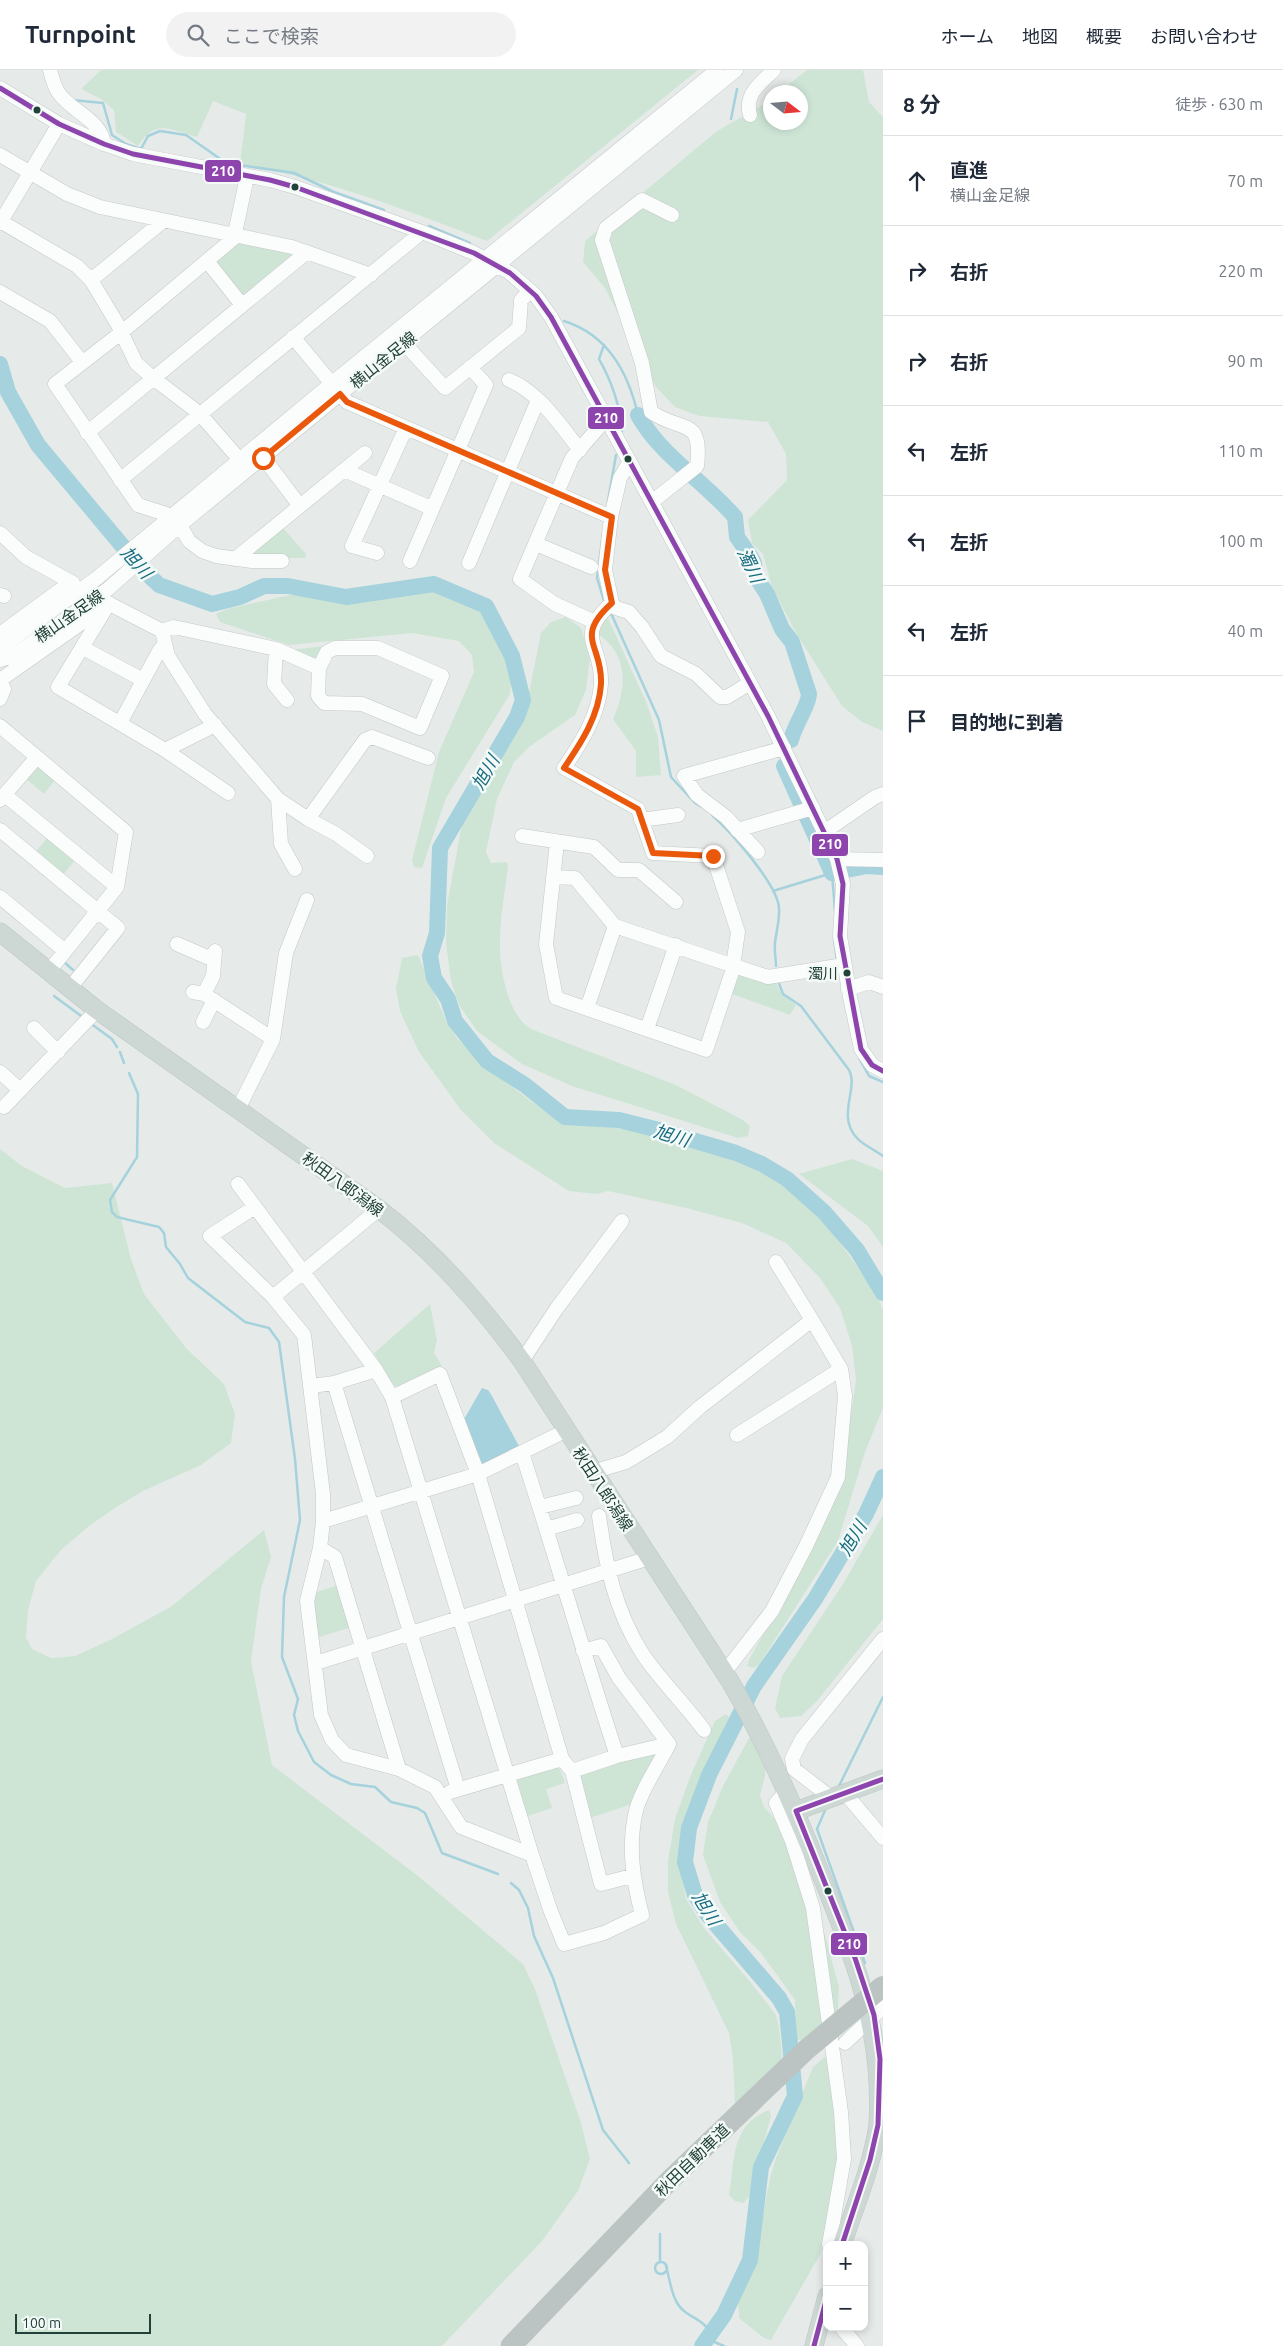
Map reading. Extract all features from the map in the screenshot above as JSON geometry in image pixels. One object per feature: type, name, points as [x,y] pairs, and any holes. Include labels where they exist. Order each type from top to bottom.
[{"type":"highway","name":"秋田自動車道","points":[[511,2346],[670,2180],[807,2049],[883,1986]]},
{"type":"main road","name":"秋田八郎潟線","points":[[0,932],[70,988],[91,1018],[238,1109],[413,1236],[452,1274],[488,1315],[522,1361],[565,1431],[727,1677],[787,1791],[878,2011],[880,2059],[878,2125],[870,2160],[843,2241]]},
{"type":"main road","points":[[796,1811],[837,1794],[883,1780]]},
{"type":"main road","points":[[814,2346],[823,2315]]},
{"type":"street","points":[[50,70],[59,93],[94,124],[102,134],[104,144]]},
{"type":"street","name":"横山金足線","points":[[0,660],[12,656],[107,598],[168,536],[176,520],[240,460],[335,389],[492,262],[717,70]]},
{"type":"street","name":"横山金足線","points":[[0,651],[7,643],[263,458],[335,389],[404,343],[492,262],[574,205],[736,70]]},
{"type":"street","points":[[750,114],[747,105],[751,93],[774,70]]},
{"type":"street","points":[[0,88],[59,124],[104,144],[133,154],[270,180],[310,192],[422,232],[492,262],[530,291],[551,317],[629,464],[653,500],[784,748],[807,810],[824,832],[839,867],[840,936],[848,989],[861,1049],[872,1065],[883,1071]]},
{"type":"street","points":[[59,124],[0,222],[77,266],[91,280],[122,332],[136,363],[200,413],[240,460]]},
{"type":"street","points":[[0,155],[67,194],[100,206],[163,221],[235,234],[307,252],[370,275]]},
{"type":"street","points":[[247,177],[234,238],[122,332],[55,384],[138,505],[176,520],[189,541],[202,551],[235,559],[282,561]]},
{"type":"street","points":[[653,500],[697,466],[700,447],[690,428],[664,421],[651,412],[642,362],[602,240],[606,228],[642,200],[672,215]]},
{"type":"street","points":[[91,280],[163,221]]},
{"type":"street","points":[[120,480],[422,232]]},
{"type":"street","points":[[87,433],[307,252]]},
{"type":"street","points":[[207,261],[242,305]]},
{"type":"street","points":[[404,343],[445,388],[519,328],[521,300],[530,291]]},
{"type":"street","points":[[0,292],[50,321],[82,362]]},
{"type":"street","points":[[293,337],[347,402],[608,516]]},
{"type":"street","points":[[410,561],[431,508],[486,385],[470,367]]},
{"type":"street","points":[[509,380],[520,384],[538,400],[580,450]]},
{"type":"street","points":[[469,563],[538,400]]},
{"type":"street","points":[[595,622],[555,604],[520,580],[572,458],[606,419]]},
{"type":"street","points":[[377,553],[352,546],[406,428]]},
{"type":"street","points":[[235,559],[365,453]]},
{"type":"street","points":[[263,458],[300,506]]},
{"type":"street","points":[[557,842],[546,944],[556,998],[706,1050],[734,966],[738,932],[713,856],[653,853],[638,809],[564,768],[588,733],[601,685],[600,666],[590,634],[595,622],[609,606],[605,570],[608,516],[620,478],[629,464]]},
{"type":"street","points":[[344,470],[431,508]]},
{"type":"street","points":[[0,532],[26,557],[72,583],[0,634]]},
{"type":"street","points":[[536,544],[591,567]]},
{"type":"street","points":[[107,598],[162,631],[174,627],[276,648],[320,668]]},
{"type":"street","points":[[107,598],[83,648],[58,687],[165,750],[228,793]]},
{"type":"street","points":[[0,699],[4,689],[0,680],[107,598]]},
{"type":"street","points":[[609,606],[629,612],[642,627],[661,656],[696,674],[720,697],[727,697],[750,683]]},
{"type":"street","points":[[162,631],[164,645],[194,698],[278,799],[308,819],[336,834],[367,856]]},
{"type":"street","points":[[120,723],[164,645]]},
{"type":"street","points":[[83,648],[143,680]]},
{"type":"street","points":[[276,648],[274,684],[287,700]]},
{"type":"street","points":[[335,648],[378,648],[442,676],[420,728],[362,704],[324,703],[318,696],[320,668],[327,652],[335,648]]},
{"type":"street","points":[[165,750],[215,725]]},
{"type":"street","points":[[0,726],[126,832],[117,887],[49,971]]},
{"type":"street","points":[[308,819],[365,740],[372,737],[428,758]]},
{"type":"street","points":[[758,852],[726,817],[697,796],[684,776],[784,748]]},
{"type":"street","points":[[37,757],[2,798],[117,887]]},
{"type":"street","points":[[824,832],[875,797],[883,794]]},
{"type":"street","points":[[278,799],[281,844],[295,869]]},
{"type":"street","points":[[737,830],[807,810]]},
{"type":"street","points":[[641,820],[678,814]]},
{"type":"street","points":[[0,830],[118,928],[70,988]]},
{"type":"street","points":[[522,836],[594,847],[618,870],[639,870],[676,902]]},
{"type":"street","points":[[839,867],[883,860]]},
{"type":"street","points":[[554,877],[574,878],[615,926],[768,977],[844,965]]},
{"type":"street","points":[[0,897],[65,951]]},
{"type":"street","points":[[238,1109],[273,1039],[286,953],[307,900]]},
{"type":"street","points":[[587,1008],[615,926]]},
{"type":"street","points":[[177,944],[215,955],[213,976],[204,996],[203,1022]]},
{"type":"street","points":[[646,1029],[676,945]]},
{"type":"street","points":[[848,989],[869,982],[883,987]]},
{"type":"street","points":[[204,996],[273,1039]]},
{"type":"street","points":[[4,1107],[91,1018]]},
{"type":"street","points":[[34,1028],[58,1052]]},
{"type":"street","points":[[0,1072],[20,1090]]},
{"type":"street","points":[[238,1184],[302,1274],[376,1370],[392,1397],[532,1855],[564,1944],[604,1933],[642,1915],[632,1876],[633,1838],[637,1806],[670,1744]]},
{"type":"street","points":[[255,1207],[210,1236],[274,1296],[304,1335],[311,1386],[323,1521],[320,1548],[307,1601],[321,1715],[332,1740],[346,1755],[399,1769],[435,1787],[461,1827],[532,1855]]},
{"type":"street","points":[[274,1296],[379,1210]]},
{"type":"street","points":[[522,1361],[557,1308],[622,1222]]},
{"type":"street","points":[[727,1677],[772,1610],[806,1546],[838,1477],[846,1396],[841,1369],[776,1262]]},
{"type":"street","points":[[592,1472],[626,1462],[667,1437],[700,1406],[812,1320]]},
{"type":"street","points":[[737,1435],[841,1369]]},
{"type":"street","points":[[311,1386],[334,1382],[376,1370]]},
{"type":"street","points":[[392,1397],[440,1374],[478,1474],[562,1759],[572,1771],[601,1884],[632,1876]]},
{"type":"street","points":[[334,1382],[458,1789]]},
{"type":"street","points":[[323,1521],[478,1474],[565,1431]]},
{"type":"street","points":[[522,1453],[565,1585],[582,1651],[617,1756]]},
{"type":"street","points":[[540,1507],[576,1498]]},
{"type":"street","points":[[599,1516],[607,1571],[621,1615],[643,1654],[685,1703],[704,1730]]},
{"type":"street","points":[[546,1529],[576,1520]]},
{"type":"street","points":[[320,1548],[335,1557],[399,1769]]},
{"type":"street","points":[[316,1663],[649,1558]]},
{"type":"street","points":[[883,1639],[802,1739],[792,1758],[794,1768],[837,1794],[883,1838]]},
{"type":"street","points":[[582,1651],[601,1646],[619,1678],[670,1744]]},
{"type":"street","points":[[572,1771],[617,1756],[670,1744]]},
{"type":"street","points":[[441,1796],[458,1789],[562,1759]]},
{"type":"street","points":[[787,1791],[776,1803],[801,1865],[812,1908],[841,2112],[844,2159],[830,2241]]},
{"type":"street","points":[[845,2043],[878,2011]]},
{"type":"street","points":[[844,2331],[857,2346]]},
{"type":"green space","points":[[101,70],[698,70],[487,241],[396,207],[335,187],[272,170],[240,164],[246,114],[213,101],[197,137],[171,129],[157,129],[145,137],[138,146],[116,132],[114,110],[101,99],[81,89]]},
{"type":"green space","points":[[807,70],[863,70],[869,102],[883,117],[883,731],[862,722],[842,706],[796,633],[772,587],[763,554],[752,543],[748,520],[787,480],[786,454],[768,422],[699,416],[675,407],[656,387],[605,288],[583,262],[585,241],[717,131],[763,105],[763,130],[808,130],[808,85],[788,85]]},
{"type":"green space","points":[[238,242],[291,252],[292,258],[245,298],[215,264],[216,259]]},
{"type":"green space","points":[[283,528],[306,554],[305,558],[255,558],[253,554]]},
{"type":"green space","points":[[430,591],[464,601],[481,611],[504,652],[512,676],[510,694],[446,798],[422,868],[414,867],[412,860],[439,752],[474,672],[472,655],[459,641],[412,633],[289,645],[220,622],[216,614],[227,609],[290,595],[305,594],[341,603]]},
{"type":"green space","points":[[607,616],[647,704],[658,737],[661,775],[636,777],[636,751],[613,719],[618,707],[623,683],[620,661],[615,651],[597,634],[599,627]]},
{"type":"green space","points":[[566,617],[581,628],[590,658],[586,690],[575,715],[529,747],[514,762],[497,799],[486,852],[491,863],[507,862],[508,866],[500,940],[504,983],[517,1015],[531,1029],[676,1085],[743,1120],[750,1126],[748,1136],[738,1138],[572,1086],[522,1064],[477,1031],[459,1005],[451,981],[446,944],[447,905],[462,824],[474,799],[524,718],[541,633],[551,622]]},
{"type":"green space","points":[[325,646],[319,659],[312,662],[290,650]]},
{"type":"green space","points":[[33,768],[43,768],[56,779],[44,794],[25,778]]},
{"type":"green space","points":[[48,837],[76,859],[62,876],[34,854]]},
{"type":"green space","points":[[418,955],[447,1023],[457,1038],[485,1066],[532,1102],[560,1119],[635,1131],[741,1160],[765,1170],[818,1213],[875,1291],[883,1310],[883,1408],[865,1452],[838,1541],[758,1666],[753,1668],[747,1666],[800,1569],[842,1477],[856,1380],[852,1346],[840,1308],[820,1278],[786,1243],[742,1223],[686,1208],[608,1191],[596,1194],[569,1191],[494,1143],[461,1110],[419,1052],[400,1011],[396,988],[402,958]]},
{"type":"green space","points":[[742,973],[775,981],[782,995],[796,1005],[790,1015],[732,994],[736,976]]},
{"type":"green space","points":[[0,1149],[22,1166],[65,1188],[112,1183],[131,1259],[144,1294],[186,1348],[224,1384],[235,1414],[231,1443],[201,1465],[143,1491],[115,1508],[89,1526],[61,1550],[36,1581],[28,1610],[26,1637],[32,1649],[51,1658],[75,1656],[112,1639],[172,1606],[264,1530],[271,1557],[261,1589],[251,1661],[272,1765],[418,1876],[523,1964],[535,1989],[581,2123],[590,2159],[578,2191],[542,2241],[442,2346],[0,2346]]},
{"type":"green space","points":[[852,1159],[883,1171],[883,1247],[868,1226],[799,1174]]},
{"type":"green space","points":[[430,1304],[437,1340],[434,1353],[442,1366],[398,1387],[392,1384],[374,1353]]},
{"type":"green space","points":[[883,1515],[883,1619],[817,1701],[801,1716],[780,1718],[775,1708],[782,1676],[843,1584]]},
{"type":"green space","points":[[339,1585],[352,1627],[316,1638],[313,1593]]},
{"type":"green space","points":[[726,1714],[729,1717],[698,1785],[684,1829],[680,1862],[686,1899],[704,1928],[776,2015],[779,2027],[782,2057],[777,2069],[735,2107],[733,2059],[729,2033],[676,1924],[668,1892],[668,1861],[675,1819],[690,1777],[715,1721]]},
{"type":"green space","points":[[749,1738],[756,1741],[766,1763],[760,1795],[764,1807],[778,1823],[820,1917],[839,1987],[838,2010],[803,2041],[796,2039],[795,2000],[761,1953],[740,1932],[720,1902],[703,1855],[708,1822],[723,1786]]},
{"type":"green space","points":[[656,1751],[659,1752],[635,1803],[587,1819],[576,1776]]},
{"type":"green space","points":[[558,1764],[565,1783],[546,1789],[552,1808],[528,1816],[515,1779]]},
{"type":"green space","points":[[827,2055],[837,2117],[839,2163],[821,2253],[771,2340],[764,2338],[739,2318],[738,2300],[755,2259],[770,2178],[776,2158],[813,2067]]},
{"type":"green space","points":[[769,2110],[771,2116],[749,2197],[743,2203],[735,2201],[729,2195],[734,2157],[741,2134],[756,2117]]},
{"type":"water","points":[[482,1388],[488,1390],[492,1396],[520,1448],[486,1464],[478,1462],[463,1421]]},
{"type":"waterway","points":[[731,119],[737,89]]},
{"type":"waterway","points":[[72,100],[103,103],[112,135],[126,144],[141,149],[148,136],[160,131],[186,135],[226,163],[294,173],[334,192],[384,210]]},
{"type":"waterway","points":[[429,226],[470,243]]},
{"type":"waterway","points":[[564,321],[579,327],[593,336],[614,357],[628,384],[638,415]]},
{"type":"waterway","points":[[604,345],[599,359],[615,394],[622,431]]},
{"type":"waterway","name":"旭川","points":[[0,364],[8,392],[38,445],[140,567],[159,585],[212,604],[240,597],[264,586],[288,586],[346,597],[434,584],[486,606],[512,656],[523,700],[517,717],[440,848],[437,933],[430,956],[434,978],[448,999],[455,1021],[487,1061],[525,1085],[565,1117],[619,1120],[655,1129],[736,1153],[762,1164],[787,1179],[824,1212],[857,1250],[883,1293]]},
{"type":"waterway","name":"濁川","points":[[638,415],[658,443],[735,517],[737,537],[754,563],[756,577],[767,594],[782,629],[792,642],[809,694],[807,704],[791,740]]},
{"type":"waterway","points":[[608,501],[616,455]]},
{"type":"waterway","points":[[603,534],[597,578],[605,604]]},
{"type":"waterway","points":[[610,611],[659,720],[671,777],[695,803],[702,807]]},
{"type":"waterway","name":"濁川","points":[[784,766],[832,873],[867,866],[883,867]]},
{"type":"waterway","points":[[712,815],[752,859],[777,898],[779,912],[775,946],[776,966]]},
{"type":"waterway","points":[[773,891],[832,873],[835,912]]},
{"type":"waterway","points":[[834,938],[837,961]]},
{"type":"waterway","points":[[63,961],[73,970]]},
{"type":"waterway","points":[[778,981],[783,994],[801,1006],[849,1070],[852,1085],[848,1121],[851,1130],[860,1141],[883,1156]]},
{"type":"waterway","points":[[54,996],[84,1018]]},
{"type":"waterway","points":[[90,1023],[112,1039],[117,1047]]},
{"type":"waterway","points":[[120,1052],[124,1063]]},
{"type":"waterway","points":[[859,1058],[869,1076],[883,1082]]},
{"type":"waterway","points":[[129,1073],[138,1094],[137,1157],[110,1200],[112,1212],[117,1217],[159,1227],[164,1233],[166,1247],[180,1264],[188,1278],[245,1322],[269,1328],[279,1342],[295,1459],[300,1520],[284,1597],[282,1657],[298,1699],[294,1715],[298,1731],[314,1762],[331,1775],[351,1784],[375,1787],[391,1802],[417,1808],[425,1813],[442,1853],[498,1874]]},
{"type":"waterway","name":"旭川","points":[[702,2346],[724,2315],[750,2260],[761,2167],[795,2096],[787,2012],[779,1998],[707,1914],[695,1895],[685,1862],[689,1828],[709,1775],[754,1686],[815,1599],[866,1514],[883,1477]]},
{"type":"waterway","points":[[838,1788],[883,1697]]},
{"type":"waterway","points":[[826,1808],[817,1829],[865,1963]]},
{"type":"waterway","points":[[511,1883],[519,1890],[528,1908],[534,1936],[553,1978],[603,2130],[629,2163]]},
{"type":"waterway","points":[[660,2234],[660,2262]]},
{"type":"waterway","points":[[661,2262],[667,2268],[661,2274],[655,2268],[661,2262]]},
{"type":"waterway","points":[[666,2266],[672,2290],[680,2307],[702,2323],[711,2333]]},
{"type":"waterway","points":[[707,2339],[724,2346]]},
{"type":"transit line","name":"210","points":[[0,88],[59,124],[104,144],[133,154],[270,180],[295,187],[474,253],[510,273],[536,296],[551,317],[768,716],[837,859],[843,884],[840,936],[861,1049],[872,1065],[883,1071]]},
{"type":"transit line","name":"210","points":[[843,2241],[870,2160],[878,2125],[880,2059],[874,2015],[855,1958],[796,1811],[883,1779]]},
{"type":"transit line","name":"210","points":[[814,2346],[823,2312]]},
{"type":"place","name":"濁川","points":[[847,973]]},
{"type":"route","points":[[263,458],[340,394],[347,402],[612,517],[605,570],[612,603],[597,617],[590,634],[592,646],[600,666],[601,685],[588,733],[564,768],[638,809],[653,853],[713,856]]}]
